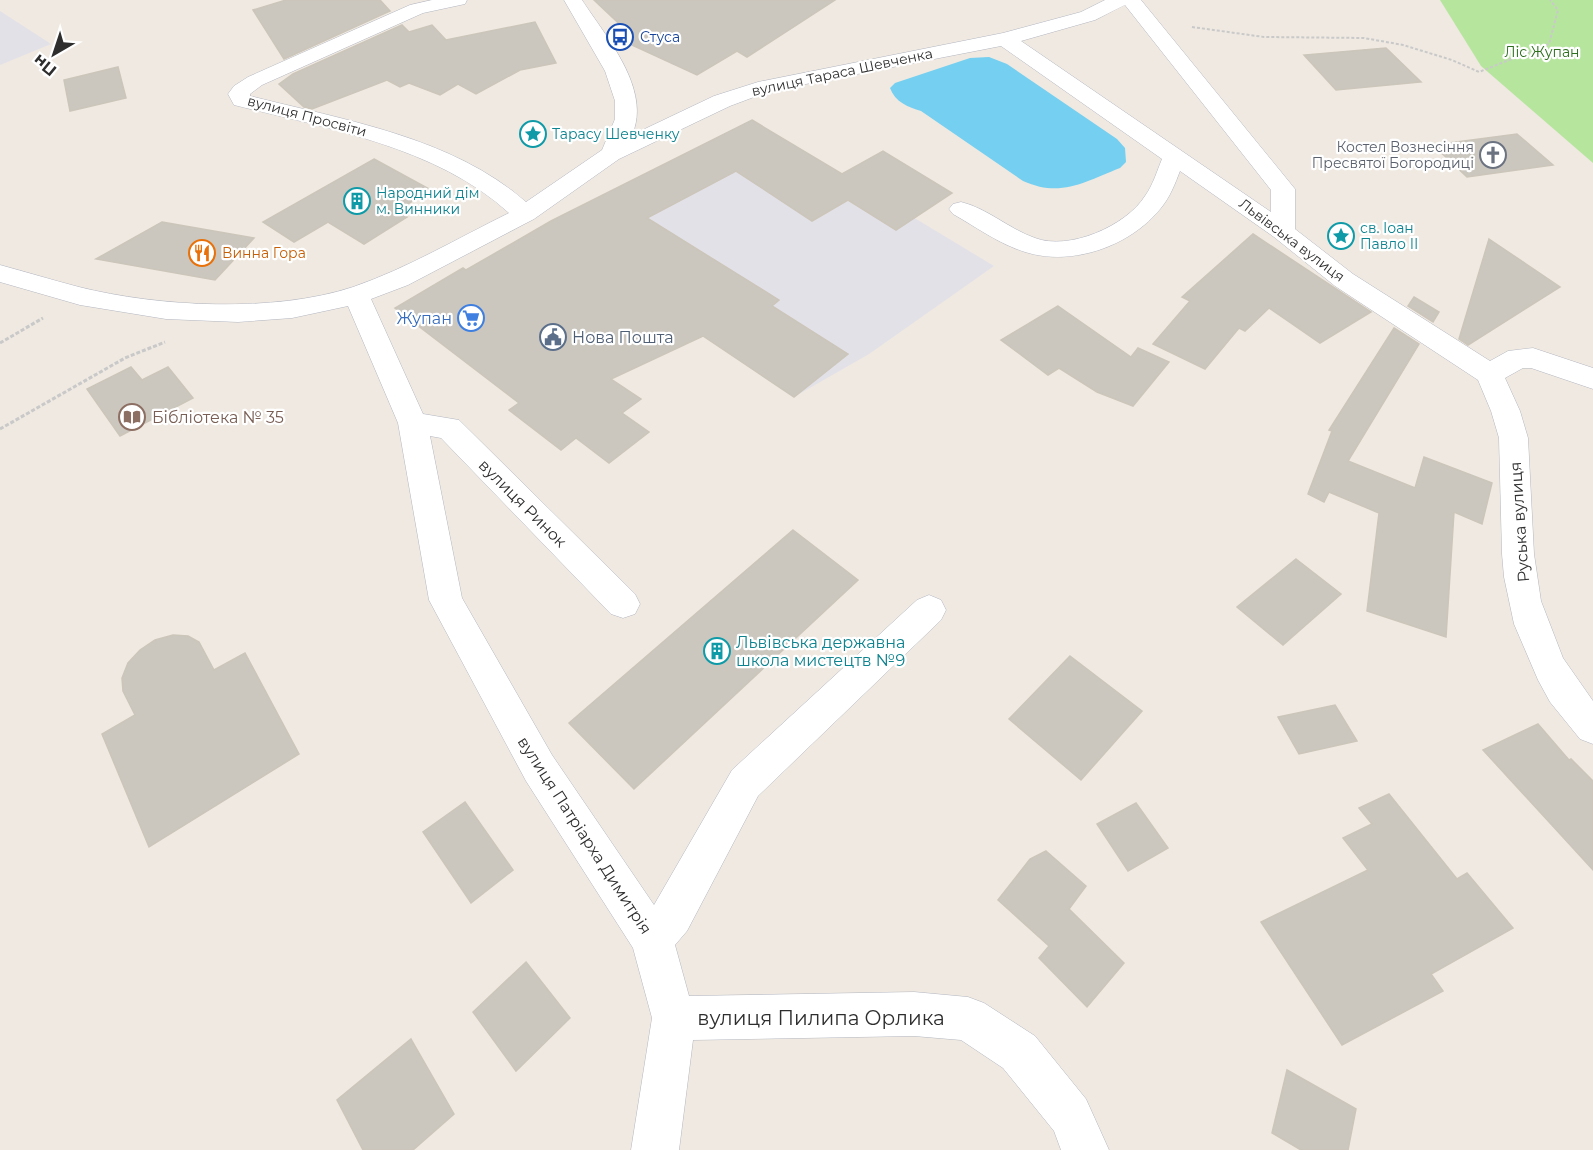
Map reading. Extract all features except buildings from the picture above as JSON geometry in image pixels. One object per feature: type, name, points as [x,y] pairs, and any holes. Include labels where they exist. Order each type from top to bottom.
[{"type":"street","name":"вулиця Просвіти","points":[[458,0],[417,9],[255,81],[241,90],[239,94],[242,100],[373,134],[448,162],[498,189],[525,214]]},
{"type":"street","points":[[573,0],[613,70],[624,95],[627,114],[624,131],[611,154]]},
{"type":"street","name":"вулиця Тараса Шевченка","points":[[0,273],[80,296],[166,310],[238,313],[281,310],[356,295],[408,274],[525,214],[611,154],[722,101],[765,86],[1005,39],[1088,16],[1120,0]]},
{"type":"street","points":[[1131,0],[1283,189],[1283,231]]},
{"type":"street","name":"Львівська вулиця","points":[[1005,39],[1283,231],[1344,280],[1489,374]]},
{"type":"street","points":[[961,209],[1042,249],[1067,251],[1092,243],[1119,230],[1152,204],[1175,155]]},
{"type":"street","name":"вулиця Патріарха Димитрія","points":[[356,295],[413,423],[446,600],[539,768],[652,939],[674,1018]]},
{"type":"street","points":[[1489,374],[1518,358],[1533,358],[1593,379]]},
{"type":"street","name":"Руська вулиця","points":[[1489,374],[1513,435],[1518,508],[1518,556],[1529,613],[1542,656],[1580,715],[1593,728]]},
{"type":"street","name":"вулиця Ринок","points":[[413,423],[449,428],[623,604]]},
{"type":"street","points":[[652,939],[672,916],[745,783],[929,610]]},
{"type":"street","name":"вулиця Пилипа Орлика","points":[[674,1018],[914,1014],[968,1018],[1019,1052],[1070,1115],[1085,1150]]},
{"type":"street","points":[[655,1150],[674,1018]]},
{"type":"path","points":[[1144,18],[1263,37],[1364,38],[1403,45],[1452,60],[1479,72],[1549,44],[1558,10],[1550,0]]},
{"type":"path","points":[[0,429],[125,358]]},
{"type":"shaded area","points":[[0,11],[51,44],[0,65]]},
{"type":"shaded area","points":[[752,120],[994,266],[869,354],[794,397],[583,240],[551,221]]},
{"type":"green space","name":"Ліс Жупан","points":[[1440,0],[1593,0],[1593,163],[1481,66]]},
{"type":"water","points":[[989,57],[1007,64],[1117,139],[1125,148],[1126,162],[1120,168],[1084,183],[1061,188],[1037,186],[1023,181],[921,111],[902,103],[890,88],[895,83],[970,58]]},
{"type":"place","name":"Стуса","points":[[620,37]]},
{"type":"place","name":"Тарасу Шевченку","points":[[533,134]]},
{"type":"place","name":"Костел Вознесіння Пресвятої Богородиці","points":[[1493,155]]},
{"type":"place","name":"Народний дім м. Винники","points":[[357,201]]},
{"type":"place","name":"св. Іоан Павло ІІ","points":[[1341,236]]},
{"type":"place","name":"Винна Гора","points":[[202,253]]},
{"type":"place","name":"Жупан","points":[[471,318]]},
{"type":"place","name":"Нова Пошта","points":[[553,337]]},
{"type":"place","name":"Бібліотека № 35","points":[[132,417]]},
{"type":"place","name":"Львівська державна школа мистецтв №9","points":[[717,651]]}]
